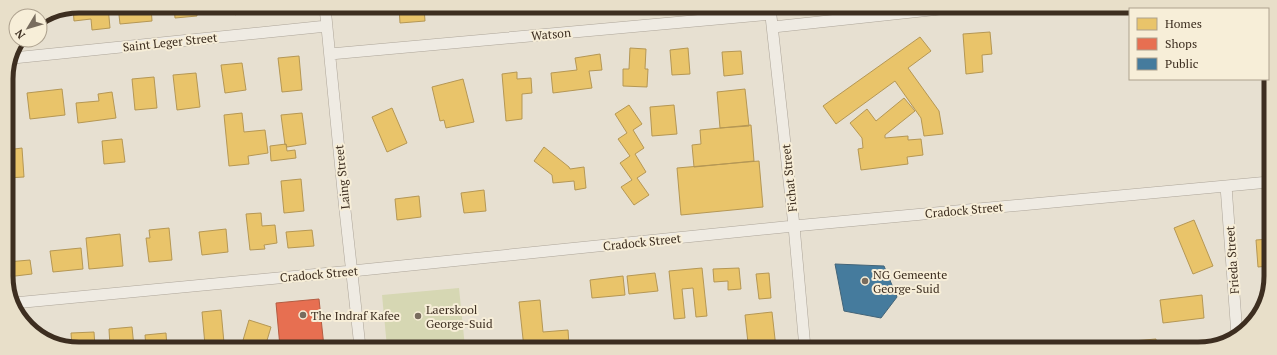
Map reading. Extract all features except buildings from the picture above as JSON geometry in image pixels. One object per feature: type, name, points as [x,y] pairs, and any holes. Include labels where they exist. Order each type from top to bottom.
[{"type":"street","name":"Laing Street","points":[[326,13],[359,342]]},
{"type":"street","name":"Watson","points":[[330,54],[750,13]]},
{"type":"street","name":"Fichat Street","points":[[771,13],[794,226],[804,342]]},
{"type":"street","points":[[773,27],[903,13]]},
{"type":"street","name":"Saint Leger Street","points":[[17,58],[327,26]]},
{"type":"street","name":"Cradock Street","points":[[19,303],[352,271],[794,226],[1264,182]]},
{"type":"street","name":"Frieda Street","points":[[1226,186],[1237,329]]},
{"type":"green space","name":"Laerskool George-Suid","points":[[459,288],[464,342],[387,342],[382,295]]},
{"type":"place","name":"NG Gemeente George-Suid","points":[[865,281]]},
{"type":"place","name":"The Indraf Kafee","points":[[303,315]]},
{"type":"place","name":"Laerskool George-Suid","points":[[418,316]]}]
